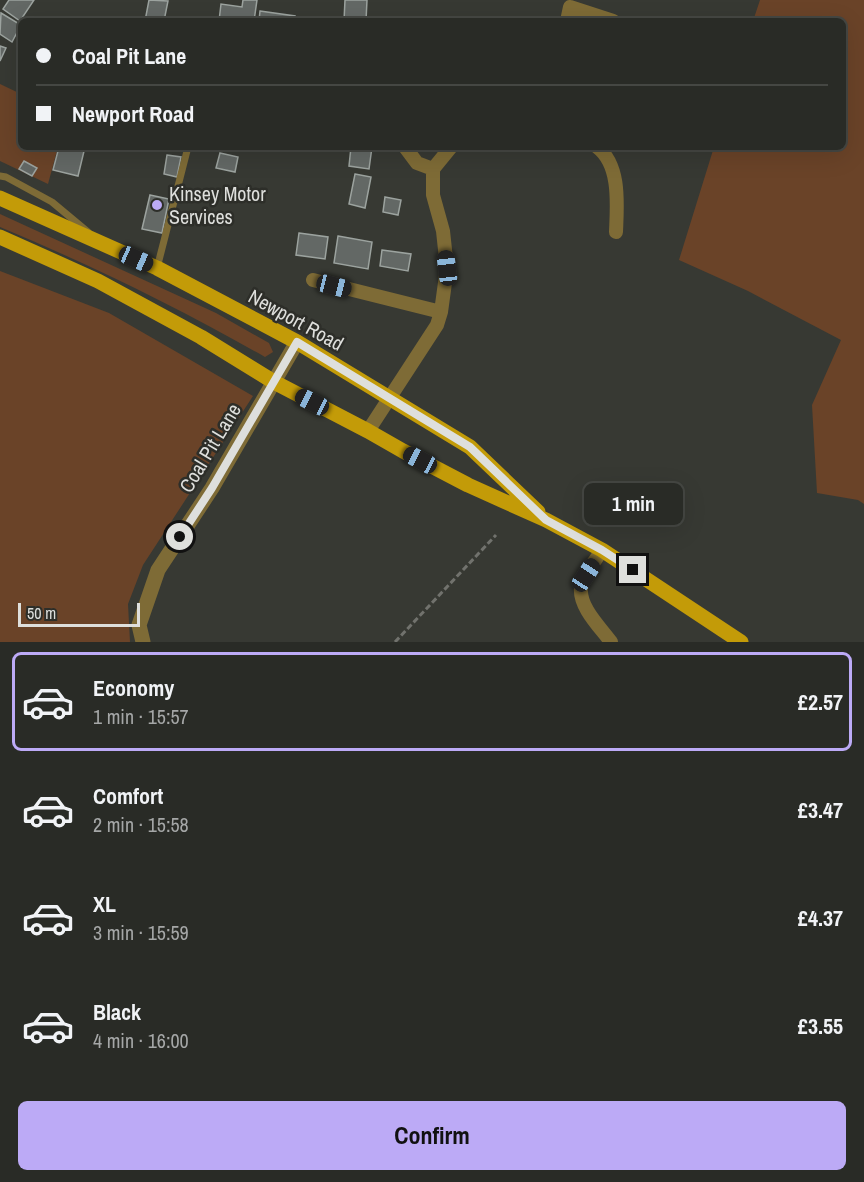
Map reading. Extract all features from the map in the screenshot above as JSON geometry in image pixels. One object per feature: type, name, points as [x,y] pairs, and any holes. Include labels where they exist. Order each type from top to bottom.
[{"type":"main road","name":"Newport Road","points":[[0,198],[157,268],[297,342],[470,447],[546,520]]},
{"type":"main road","name":"Newport Road","points":[[0,237],[98,281],[201,337],[274,382],[468,485],[546,520],[602,550],[741,642]]},
{"type":"street","points":[[567,18],[569,3],[606,18]]},
{"type":"street","points":[[407,150],[417,163],[433,169]]},
{"type":"street","points":[[368,430],[437,325],[441,312],[447,268],[443,231],[433,195],[433,169],[449,150]]},
{"type":"street","points":[[601,150],[605,153],[617,187],[616,232]]},
{"type":"street","points":[[313,280],[441,312]]},
{"type":"street","name":"Coal Pit Lane","points":[[143,642],[139,625],[158,570],[212,488],[297,342]]},
{"type":"street","points":[[602,550],[586,575],[581,588],[584,606],[610,642]]},
{"type":"lane","points":[[157,268],[187,150]]},
{"type":"lane","points":[[0,176],[52,202],[95,240]]},
{"type":"path","points":[[395,642],[496,535]]},
{"type":"shaded area","points":[[760,0],[864,0],[864,504],[858,500],[817,493],[812,405],[841,340],[748,291],[679,260],[713,150],[846,150],[846,18],[754,18]]},
{"type":"shaded area","points":[[0,84],[18,93],[18,150],[57,150],[48,184],[0,161]]},
{"type":"shaded area","points":[[0,214],[216,313],[269,343],[273,352],[265,357],[134,288],[0,227]]},
{"type":"shaded area","points":[[0,271],[109,313],[253,396],[143,565],[128,604],[130,642],[0,642]]},
{"type":"building","points":[[9,0],[34,0],[22,18],[18,20],[3,9]]},
{"type":"building","points":[[149,0],[168,1],[165,18],[146,18]]},
{"type":"building","points":[[243,0],[257,0],[254,18],[219,18],[221,4],[242,7]]},
{"type":"building","points":[[345,0],[367,0],[366,18],[344,18]]},
{"type":"building","points":[[260,11],[295,16],[295,18],[259,18]]},
{"type":"building","points":[[1,13],[18,23],[18,31],[12,42],[0,34]]},
{"type":"building","points":[[0,46],[6,48],[0,61]]},
{"type":"building","points":[[58,150],[84,150],[78,176],[53,170]]},
{"type":"building","points":[[351,150],[372,150],[369,169],[349,166]]},
{"type":"building","points":[[220,153],[238,157],[235,172],[216,168]]},
{"type":"building","points":[[167,155],[181,157],[177,177],[164,174]]},
{"type":"building","points":[[24,161],[37,168],[32,176],[19,169]]},
{"type":"building","points":[[355,174],[371,177],[365,208],[349,204]]},
{"type":"building","points":[[150,195],[169,199],[162,233],[142,229]]},
{"type":"building","points":[[385,197],[401,200],[398,215],[383,212]]},
{"type":"building","points":[[299,233],[328,237],[325,259],[296,255]]},
{"type":"building","points":[[338,236],[372,242],[368,269],[334,263]]},
{"type":"building","points":[[382,250],[411,254],[408,271],[380,266]]},
{"type":"place","name":"Kinsey Motor Services","points":[[157,205]]},
{"type":"route","points":[[180,537],[212,488],[297,342],[470,447],[546,520],[602,550],[633,570]]}]
